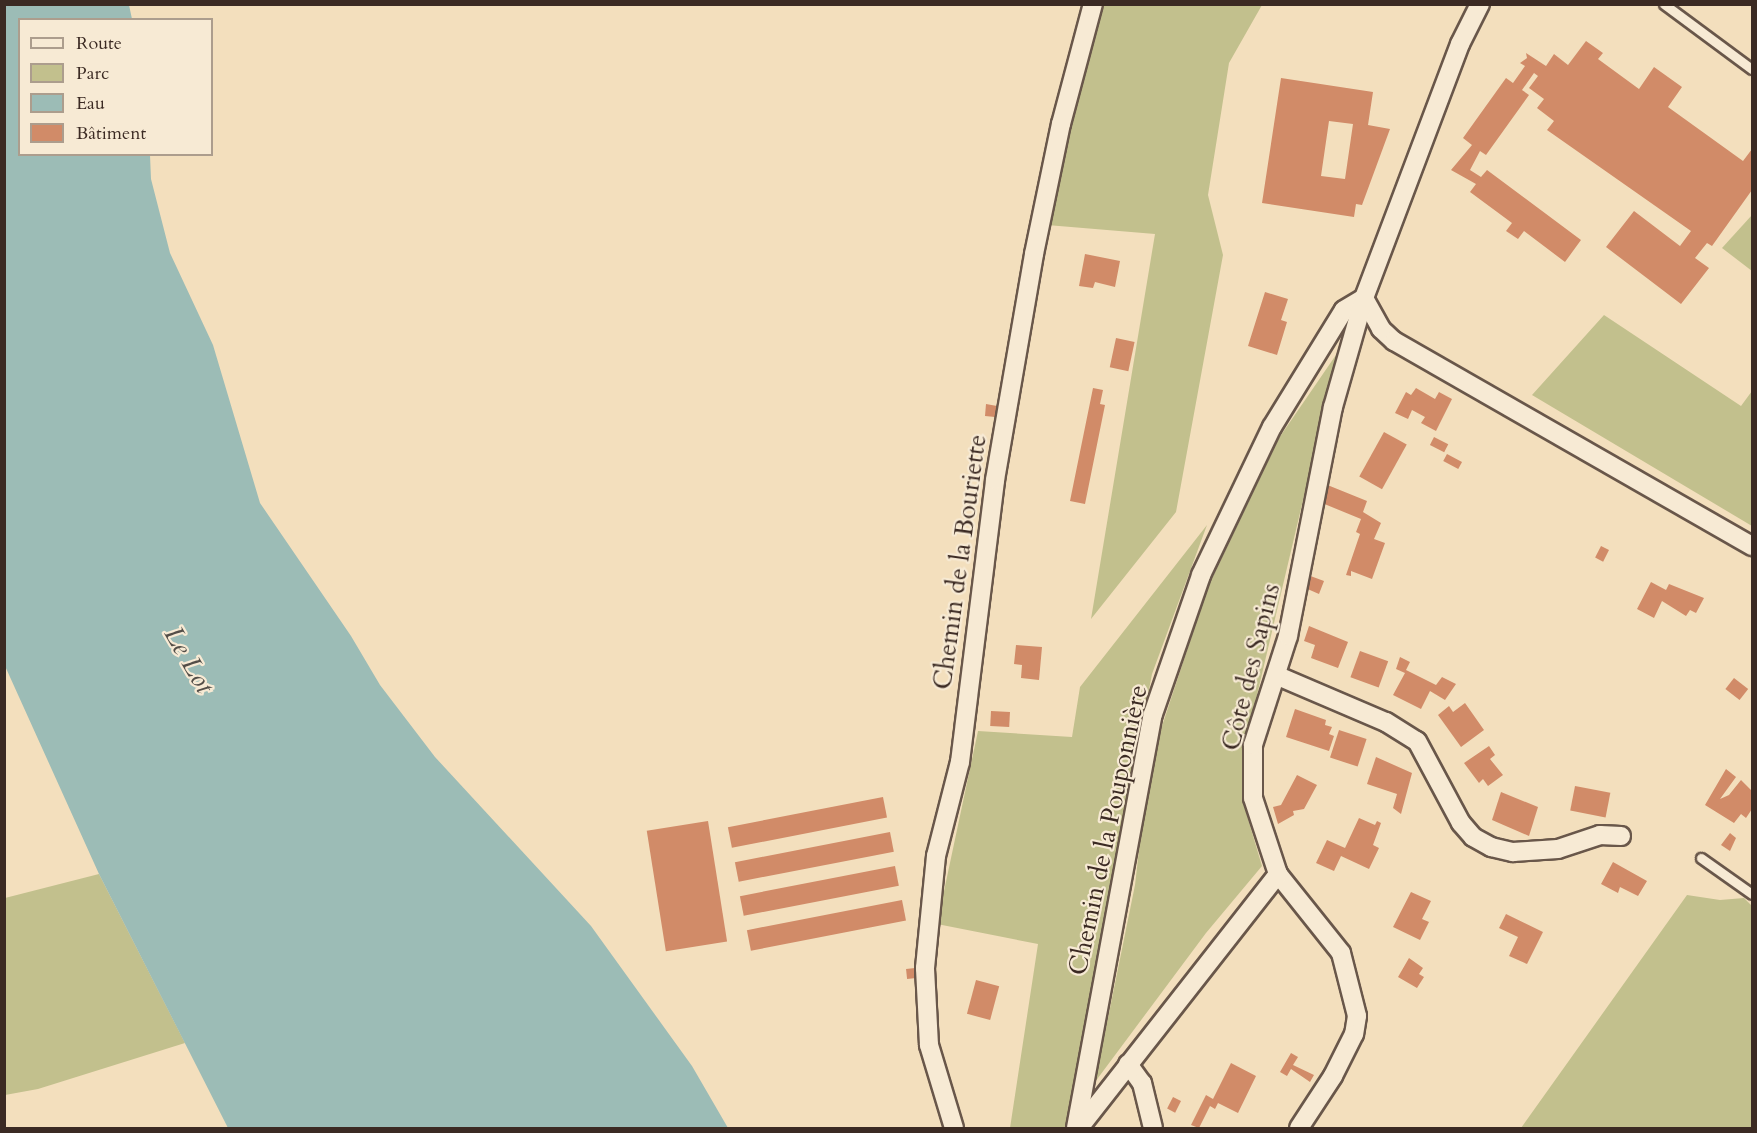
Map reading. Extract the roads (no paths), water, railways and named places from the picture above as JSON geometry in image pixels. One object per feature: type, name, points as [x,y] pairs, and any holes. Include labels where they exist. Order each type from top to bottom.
[{"type":"street","name":"Chemin de la Bouriette","points":[[954,1128],[929,1045],[925,969],[936,856],[960,762],[995,480],[1034,254],[1061,124],[1093,4]]},
{"type":"street","points":[[1480,4],[1460,44],[1364,298],[1381,329],[1394,341],[1752,546]]},
{"type":"street","name":"Côte des Sapins","points":[[1278,874],[1253,798],[1251,772],[1253,745],[1278,676],[1334,407],[1364,298]]},
{"type":"street","name":"Chemin de la Pouponnière","points":[[1078,1128],[1153,714],[1186,618],[1201,575],[1272,427],[1344,310],[1364,298]]},
{"type":"street","points":[[1278,676],[1386,722],[1417,741],[1461,823],[1473,837],[1491,847],[1513,852],[1558,849],[1600,835],[1621,836]]},
{"type":"street","points":[[1078,1128],[1278,874],[1341,953],[1357,1016],[1354,1034],[1333,1076],[1299,1128]]},
{"type":"street","points":[[1128,1064],[1142,1083],[1153,1128]]},
{"type":"lane","points":[[1664,4],[1752,69]]},
{"type":"lane","points":[[1701,858],[1752,894]]},
{"type":"water","name":"Le Lot","points":[[4,5],[129,5],[132,18],[18,18],[18,156],[150,156],[151,179],[170,253],[213,345],[260,503],[351,636],[380,685],[435,757],[591,926],[692,1066],[728,1128],[228,1128],[99,874],[5,666]]}]
